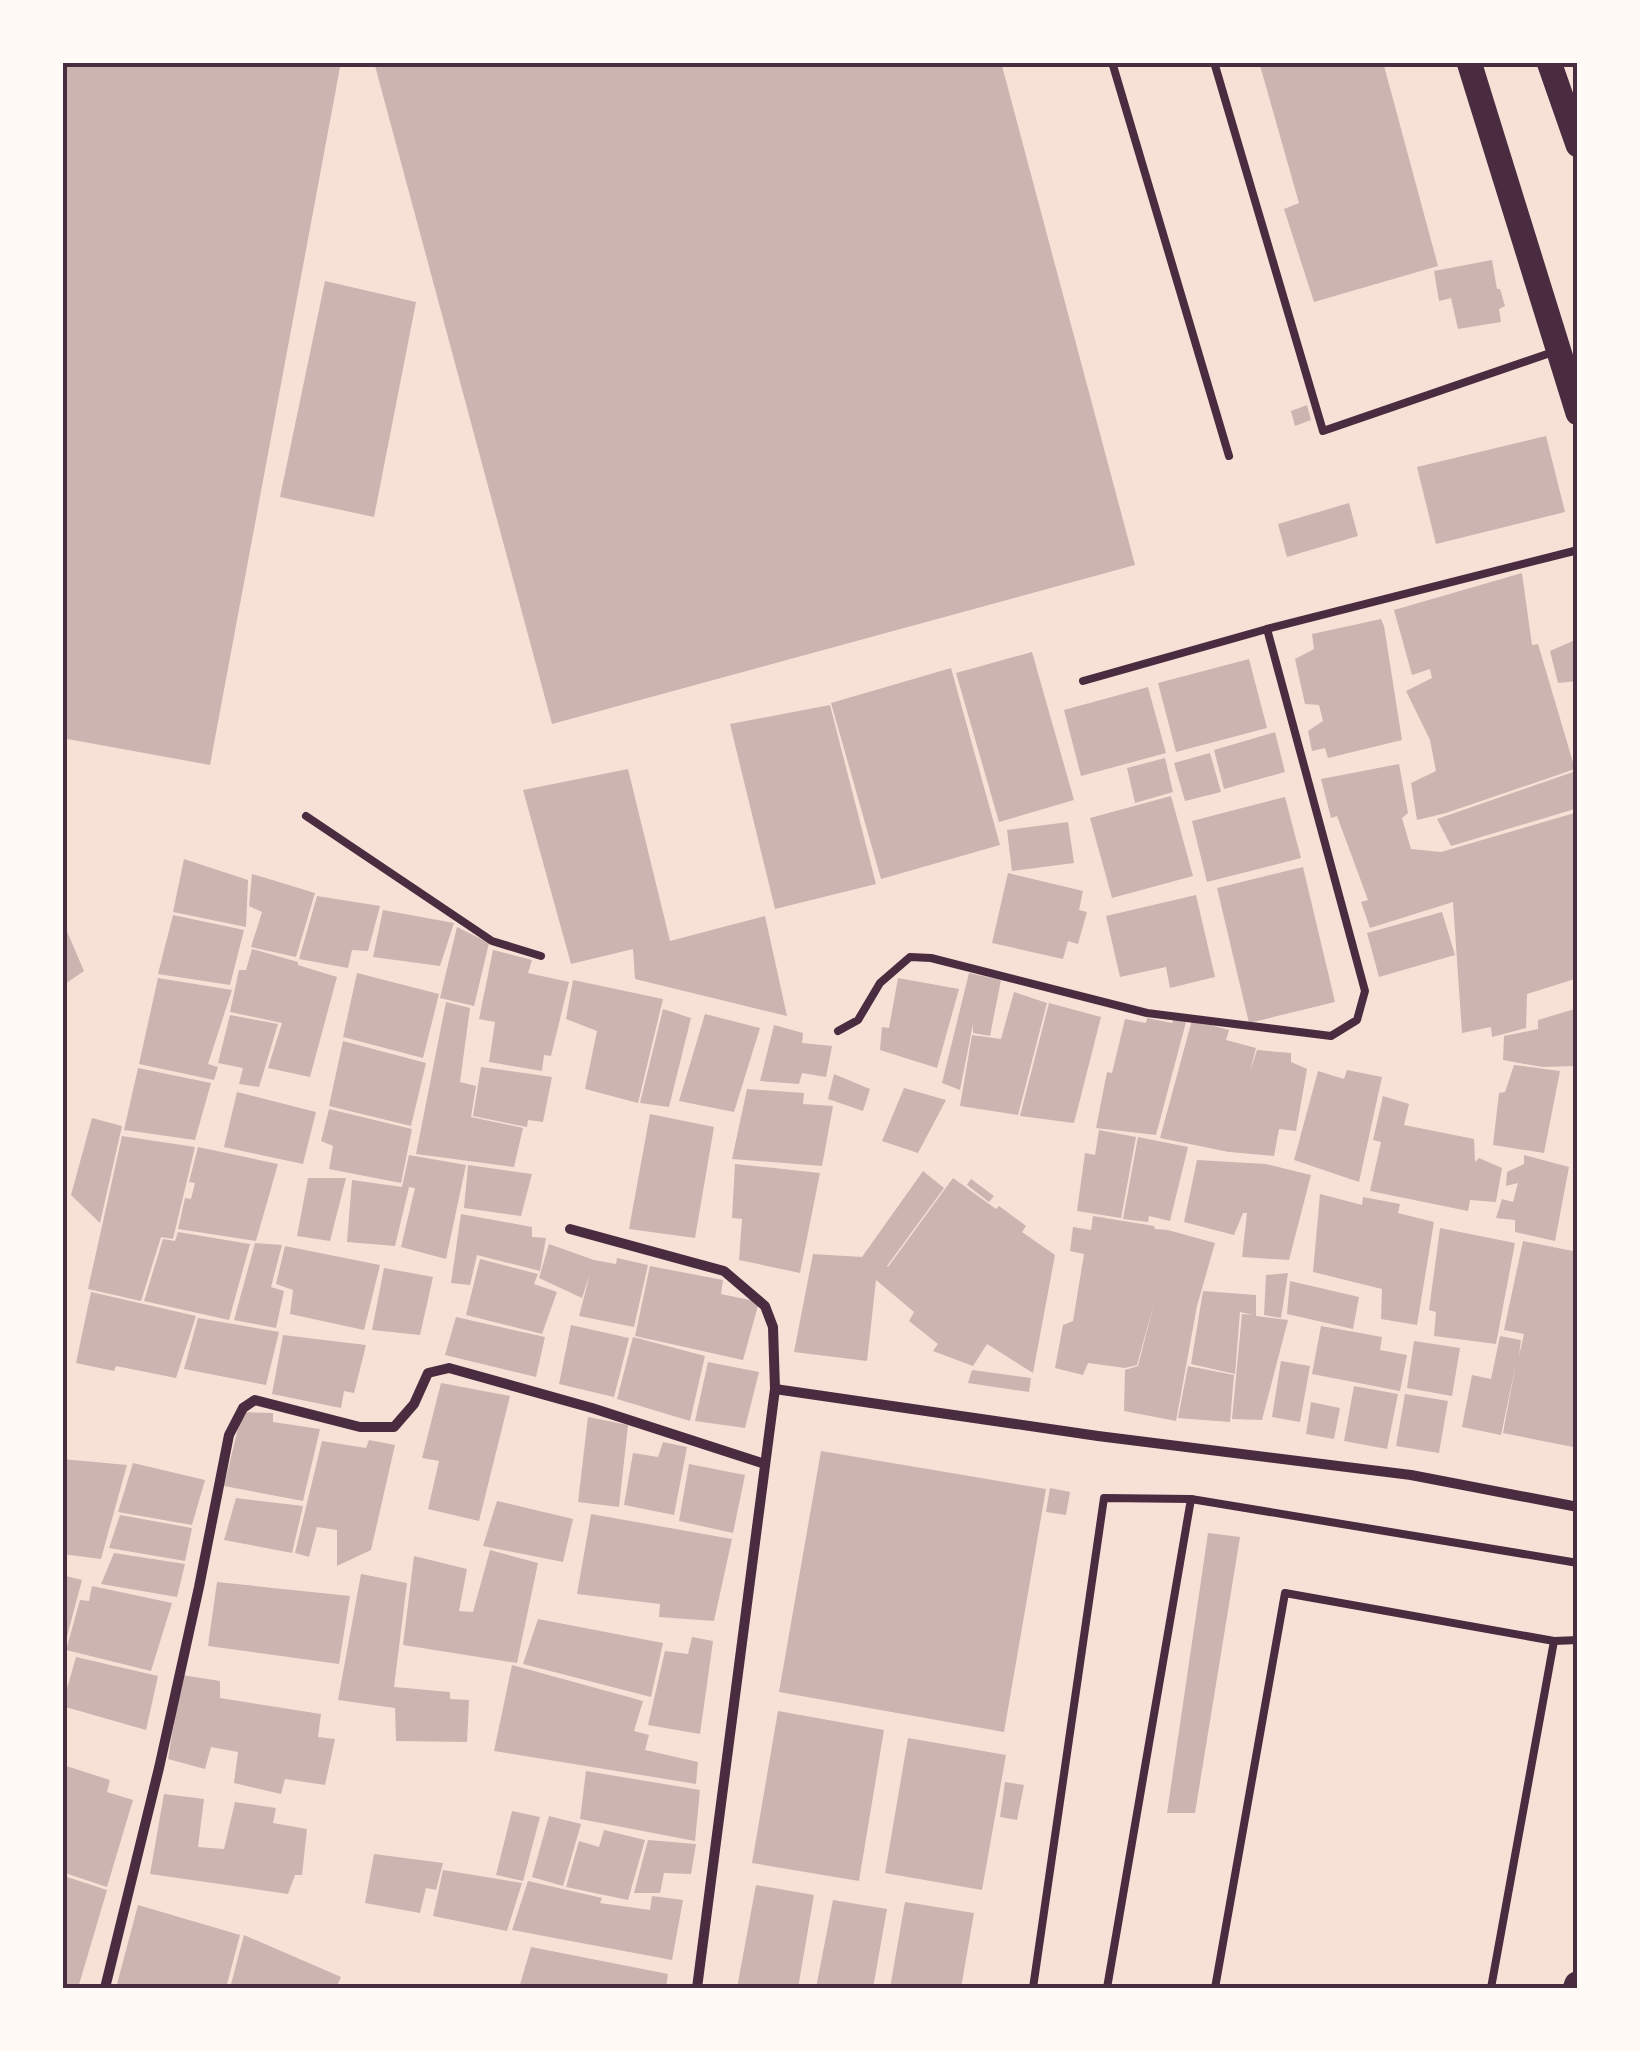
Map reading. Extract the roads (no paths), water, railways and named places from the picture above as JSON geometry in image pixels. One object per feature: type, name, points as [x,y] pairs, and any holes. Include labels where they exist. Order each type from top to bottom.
[{"type":"main road","points":[[1469,62],[1568,347],[1578,413]]},
{"type":"main road","points":[[1549,62],[1578,145]]},
{"type":"street","points":[[570,1229],[724,1272],[766,1306],[773,1327],[774,1389],[697,1988]]},
{"type":"street","points":[[105,1988],[176,1696],[229,1435],[243,1408],[255,1400],[360,1426],[394,1428],[414,1404],[428,1373],[449,1368],[592,1408],[765,1464]]},
{"type":"street","points":[[774,1389],[1098,1436],[1411,1475],[1578,1507]]},
{"type":"lane","points":[[1112,62],[1229,456]]},
{"type":"lane","points":[[1214,62],[1322,431],[1568,347]]},
{"type":"lane","points":[[1083,682],[1578,550]]},
{"type":"lane","points":[[838,1031],[858,1020],[880,983],[910,957],[932,958],[1147,1013],[1331,1036],[1357,1020],[1364,991],[1267,630]]},
{"type":"lane","points":[[306,816],[492,941],[541,956]]},
{"type":"lane","points":[[1033,1988],[1104,1498],[1191,1499],[1578,1563]]},
{"type":"lane","points":[[1108,1988],[1191,1499]]},
{"type":"lane","points":[[1215,1988],[1285,1594],[1554,1641],[1578,1640]]},
{"type":"lane","points":[[1491,1988],[1554,1641]]}]
